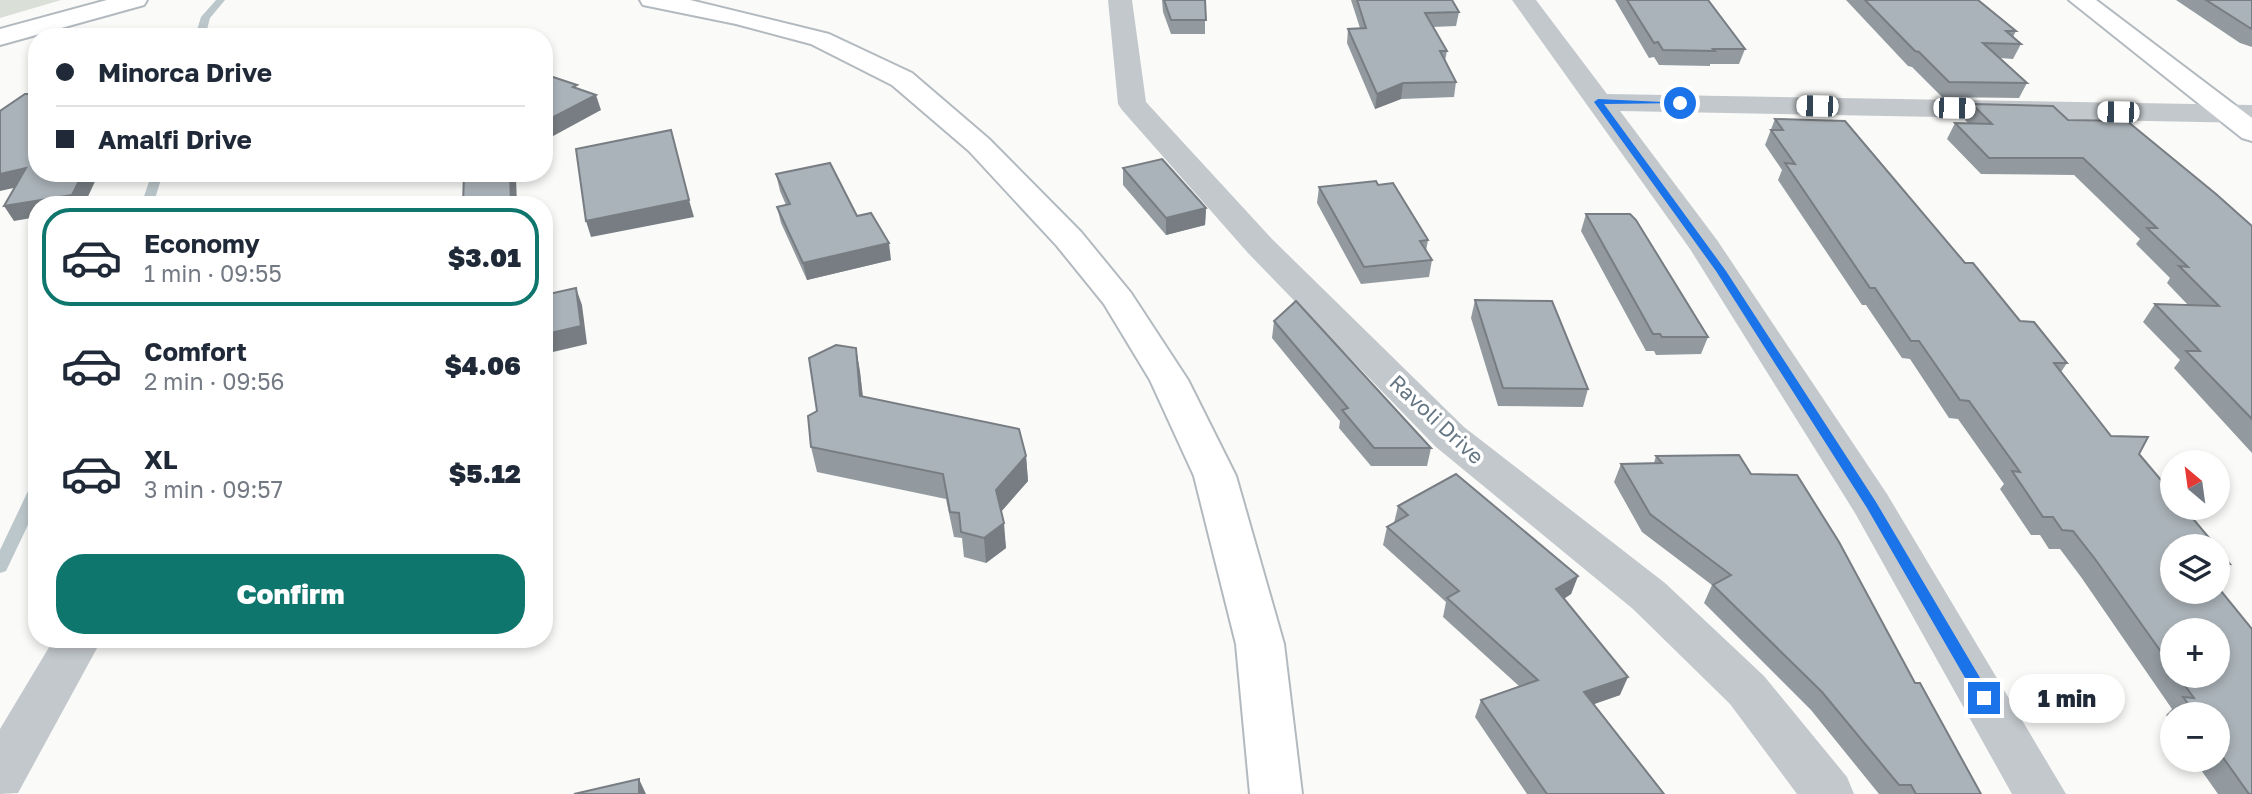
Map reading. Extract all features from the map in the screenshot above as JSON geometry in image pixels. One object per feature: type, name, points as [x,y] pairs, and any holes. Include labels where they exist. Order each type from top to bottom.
[{"type":"main road","points":[[33,28],[135,0]]},
{"type":"main road","points":[[652,0],[739,17],[820,39],[902,79],[979,145],[1069,239],[1119,300],[1169,380],[1215,476],[1261,644],[1276,794]]},
{"type":"main road","points":[[2081,0],[2240,114],[2252,132]]},
{"type":"main road","points":[[0,37],[28,29]]},
{"type":"street","name":"Ravoli Drive","points":[[1120,0],[1132,104],[1260,246],[1450,437],[1649,596],[1747,690],[1828,794]]},
{"type":"street","points":[[1524,0],[1705,247],[1872,505],[2040,794]]},
{"type":"street","points":[[1598,102],[2240,114]]},
{"type":"street","points":[[0,777],[73,648]]},
{"type":"shaded area","points":[[0,0],[61,0],[0,18]]},
{"type":"building","points":[[1164,0],[1205,0],[1206,20],[1171,20]]},
{"type":"building","points":[[1357,0],[1452,0],[1459,12],[1425,13],[1447,51],[1440,51],[1456,82],[1403,83],[1377,94],[1348,29],[1366,28]]},
{"type":"building","points":[[1627,0],[1708,0],[1745,49],[1663,50],[1658,42],[1654,43]]},
{"type":"building","points":[[1865,0],[1978,0],[2016,31],[2006,31],[2021,44],[1983,43],[2027,83],[1949,82]]},
{"type":"building","points":[[2206,0],[2252,0],[2252,29],[2250,28]]},
{"type":"building","points":[[553,77],[596,95],[553,117]]},
{"type":"building","points":[[28,94],[28,182],[78,182],[72,195],[28,196],[28,202],[4,206],[26,168],[0,174],[0,111]]},
{"type":"building","points":[[1972,104],[2053,106],[2068,120],[2127,121],[2252,226],[2252,419],[2186,351],[2200,351],[2155,304],[2219,306],[2179,266],[2188,267],[2147,228],[2157,228],[2083,158],[1989,158],[1955,123],[1992,124]]},
{"type":"building","points":[[1775,119],[1845,121],[1965,263],[1973,263],[2020,321],[2034,322],[2067,363],[2054,363],[2111,436],[2148,437],[2139,454],[2160,479],[2160,520],[2194,520],[2206,534],[2160,534],[2160,604],[2230,602],[2252,629],[2252,794],[2249,794],[2230,767],[2230,702],[2187,702],[2183,697],[2194,698],[2187,688],[2230,688],[2230,618],[2160,618],[2160,650],[2073,531],[2062,530],[2053,517],[2043,517],[2012,471],[2020,472],[1969,401],[1960,400],[1919,341],[1911,341],[1875,288],[1870,288],[1785,163],[1795,164],[1771,130],[1783,130]]},
{"type":"building","points":[[671,130],[689,200],[586,221],[576,149]]},
{"type":"building","points":[[1162,159],[1206,208],[1166,218],[1123,168]]},
{"type":"building","points":[[830,163],[857,216],[871,213],[889,243],[803,263],[777,207],[790,204],[776,174]]},
{"type":"building","points":[[1376,181],[1378,185],[1393,183],[1428,240],[1420,241],[1432,260],[1364,267],[1319,187]]},
{"type":"building","points":[[464,182],[510,182],[511,196],[463,196]]},
{"type":"building","points":[[1586,214],[1630,214],[1636,220],[1708,337],[1662,337],[1660,334],[1653,334]]},
{"type":"building","points":[[576,288],[581,326],[553,332],[553,293]]},
{"type":"building","points":[[1475,300],[1552,301],[1588,389],[1503,388]]},
{"type":"building","points":[[1296,301],[1431,448],[1374,448],[1342,410],[1348,408],[1274,321]]},
{"type":"building","points":[[836,345],[856,348],[860,396],[1019,429],[1026,456],[996,490],[1004,523],[984,538],[961,532],[959,513],[950,512],[943,474],[811,447],[808,416],[817,411],[809,358]]},
{"type":"building","points":[[1739,455],[1751,474],[1797,475],[1839,542],[1915,683],[1920,683],[1981,794],[1916,794],[1911,785],[1899,785],[1822,692],[1713,585],[1731,575],[1650,514],[1621,464],[1662,463],[1656,456]]},
{"type":"building","points":[[1456,474],[1578,576],[1556,589],[1628,677],[1584,692],[1664,794],[1547,794],[1481,700],[1538,680],[1447,598],[1459,591],[1387,527],[1408,515],[1398,506]]},
{"type":"building","points":[[639,779],[639,794],[574,794]]},
{"type":"waterway","points":[[203,28],[206,17],[221,0]]},
{"type":"waterway","points":[[150,196],[155,182]]},
{"type":"waterway","points":[[0,567],[28,508]]},
{"type":"route","points":[[1680,103],[1598,102],[1721,271],[1872,505],[1984,698]]}]
